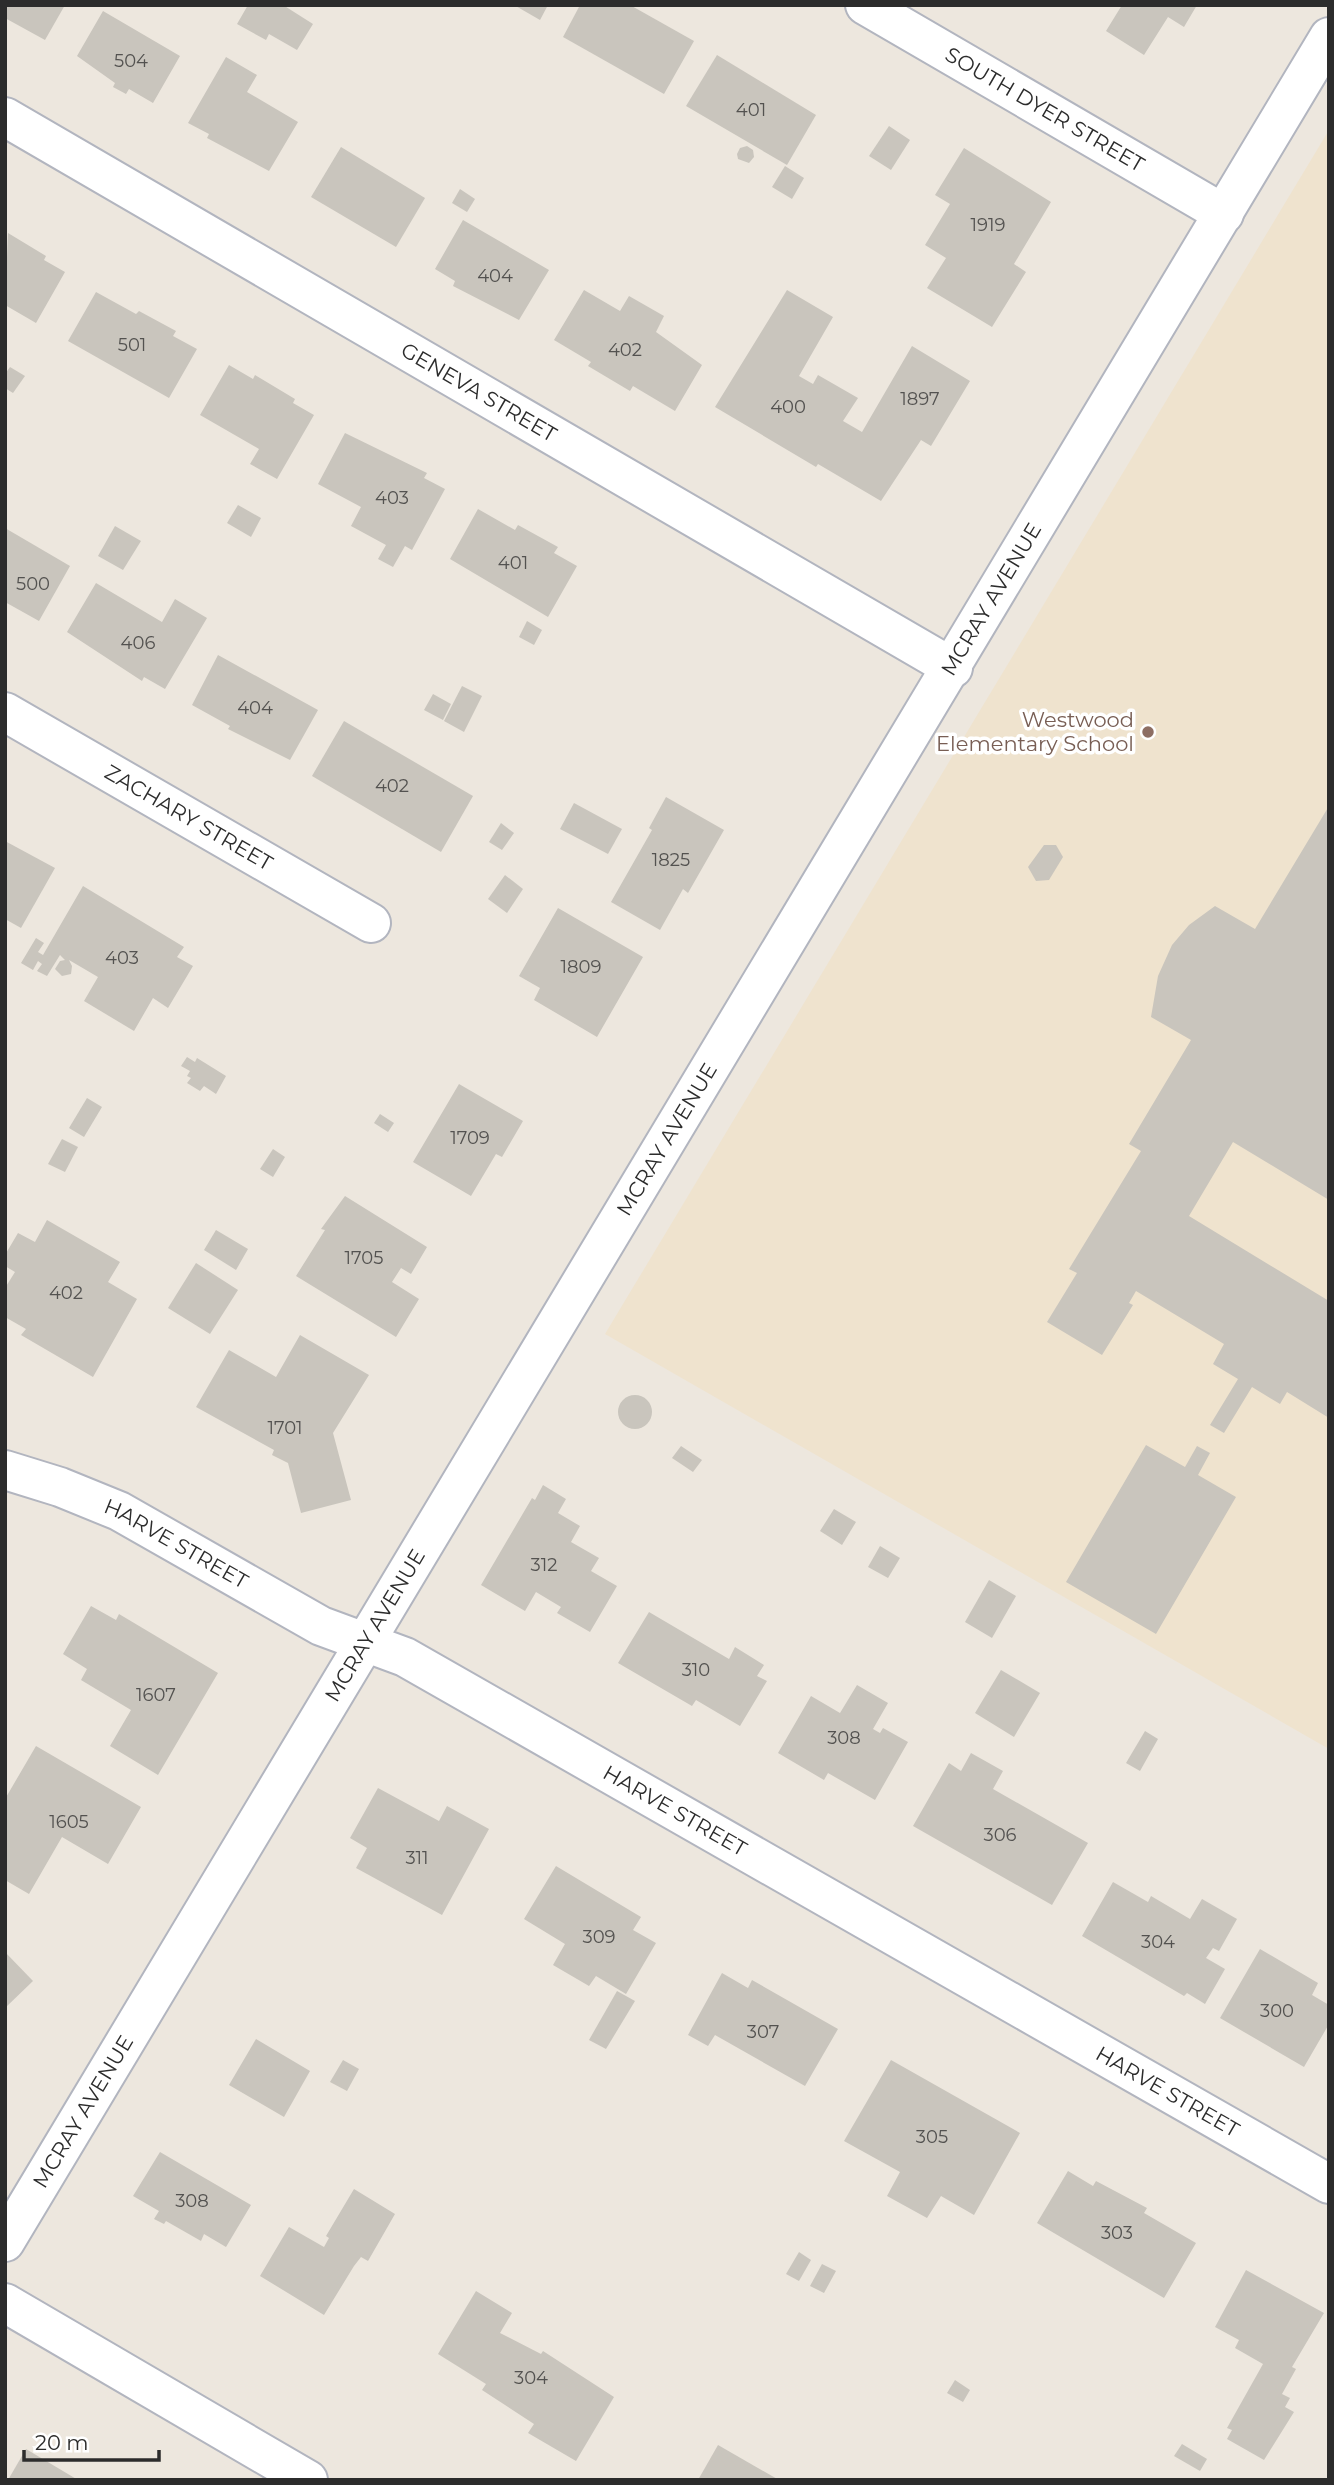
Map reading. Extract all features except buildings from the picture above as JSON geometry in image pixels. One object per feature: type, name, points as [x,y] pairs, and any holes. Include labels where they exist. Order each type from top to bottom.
[{"type":"street","name":"SOUTH DYER STREET","points":[[865,5],[1224,214]]},
{"type":"street","name":"MCRAY AVENUE","points":[[5,2242],[953,668],[1329,37]]},
{"type":"street","name":"GENEVA STREET","points":[[5,117],[953,668]]},
{"type":"street","name":"ZACHARY STREET","points":[[5,712],[371,923]]},
{"type":"street","name":"HARVE STREET","points":[[5,1470],[60,1487],[119,1511],[321,1626],[405,1657],[1329,2185]]},
{"type":"street","points":[[5,2303],[298,2477]]},
{"type":"shaded area","name":"Westwood Elementary School","points":[[1329,130],[1329,1749],[605,1334]]},
{"type":"place","name":"Westwood Elementary School","points":[[1148,732]]}]
